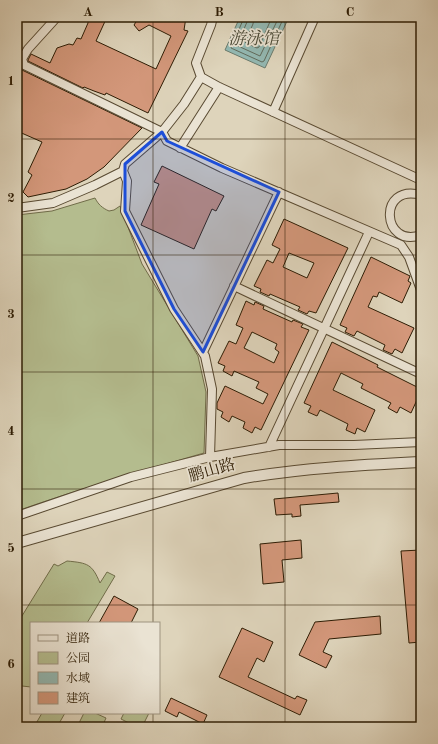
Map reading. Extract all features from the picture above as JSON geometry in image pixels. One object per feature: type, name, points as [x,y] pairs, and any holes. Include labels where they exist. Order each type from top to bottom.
[{"type":"street","points":[[58,17],[19,61],[24,65],[162,132],[167,141],[180,148],[222,168],[401,245],[409,258],[421,290]]},
{"type":"street","points":[[213,17],[196,63],[201,77],[219,87],[421,180]]},
{"type":"street","points":[[273,112],[315,17]]},
{"type":"street","points":[[17,208],[53,203],[95,185],[122,171],[125,164],[162,132],[184,104],[201,77]]},
{"type":"street","points":[[180,148],[219,87]]},
{"type":"street","points":[[122,171],[127,181],[125,211],[174,309],[205,356],[212,389],[210,457]]},
{"type":"street","points":[[203,352],[279,192]]},
{"type":"street","points":[[421,195],[406,193],[399,196],[390,208],[391,222],[399,233],[413,237],[421,235]]},
{"type":"street","points":[[269,447],[369,232]]},
{"type":"street","points":[[401,245],[406,236]]},
{"type":"street","points":[[234,286],[421,374]]},
{"type":"street","points":[[17,516],[131,477],[210,457],[278,445],[354,445],[421,442]]},
{"type":"street","name":"鹏山路","points":[[17,543],[244,478],[304,469],[421,462]]},
{"type":"highlighted area","points":[[162,132],[167,141],[279,192],[203,352],[174,309],[125,211],[125,164]]},
{"type":"green space","points":[[95,198],[100,206],[109,211],[120,206],[142,264],[198,356],[206,392],[204,453],[133,473],[17,511],[17,215],[52,211]]},
{"type":"green space","points":[[67,561],[85,564],[92,568],[100,583],[107,572],[115,576],[88,622],[30,622],[30,687],[22,686],[17,683],[17,624],[54,564],[58,566]]},
{"type":"green space","points":[[41,714],[64,714],[57,727],[34,727]]},
{"type":"green space","points":[[84,714],[97,714],[106,718],[102,727],[77,727]]},
{"type":"green space","points":[[124,714],[148,714],[142,727],[137,727],[121,719]]},
{"type":"water","name":"游泳馆","points":[[240,17],[289,17],[265,68],[225,50]]},
{"type":"building","points":[[88,17],[107,17],[96,41],[156,69],[171,36],[149,25],[139,31],[134,25],[139,17],[186,17],[184,30],[188,31],[148,113],[106,93],[105,95],[84,87],[83,88],[28,61],[31,54],[50,63],[57,48],[69,44],[73,45],[77,38],[81,39],[88,23]]},
{"type":"building","points":[[21,69],[142,128],[104,167],[87,179],[66,189],[28,197],[23,192],[32,175],[28,172],[42,142],[17,131],[17,73]]},
{"type":"building","points":[[162,166],[224,196],[216,211],[212,209],[194,249],[141,225],[159,184],[154,182]]},
{"type":"building","points":[[284,219],[348,248],[316,313],[309,311],[307,314],[298,310],[300,307],[270,294],[269,296],[260,292],[261,289],[254,286],[267,260],[273,263],[280,249],[272,245]],"holes":[[[289,253],[314,263],[307,278],[283,267]]]},
{"type":"building","points":[[371,257],[410,276],[408,281],[411,283],[402,303],[379,292],[377,297],[373,296],[368,307],[414,328],[402,353],[395,349],[392,354],[383,350],[385,345],[357,331],[354,336],[345,332],[347,328],[340,325]]},
{"type":"building","points":[[246,301],[254,305],[255,302],[264,306],[263,309],[292,322],[293,320],[303,324],[301,327],[309,330],[261,430],[255,427],[252,433],[243,428],[245,422],[232,416],[229,422],[221,417],[223,412],[217,409],[217,403],[225,386],[263,404],[268,394],[256,388],[259,382],[234,371],[232,376],[223,371],[225,366],[218,363],[229,341],[236,344],[243,328],[236,325]],"holes":[[[252,332],[277,344],[275,349],[279,352],[274,363],[244,348]]]},
{"type":"building","points":[[332,342],[421,389],[411,413],[400,407],[397,413],[388,408],[391,403],[361,388],[363,384],[341,373],[333,390],[375,410],[365,432],[357,428],[355,434],[346,430],[348,424],[320,410],[317,416],[308,412],[311,406],[304,403]]},
{"type":"building","points":[[338,493],[339,502],[300,505],[301,516],[292,517],[292,514],[276,515],[274,499]]},
{"type":"building","points":[[301,540],[302,558],[282,560],[284,582],[263,584],[260,544]]},
{"type":"building","points":[[421,550],[421,642],[409,643],[401,551]]},
{"type":"building","points":[[114,596],[138,609],[132,622],[100,622]]},
{"type":"building","points":[[380,616],[381,634],[329,639],[323,652],[332,656],[326,668],[299,655],[315,622]]},
{"type":"building","points":[[242,628],[273,642],[264,662],[257,658],[248,677],[295,699],[297,696],[307,700],[300,715],[219,677]]},
{"type":"building","points":[[171,698],[207,715],[203,724],[179,712],[177,717],[165,711]]}]
